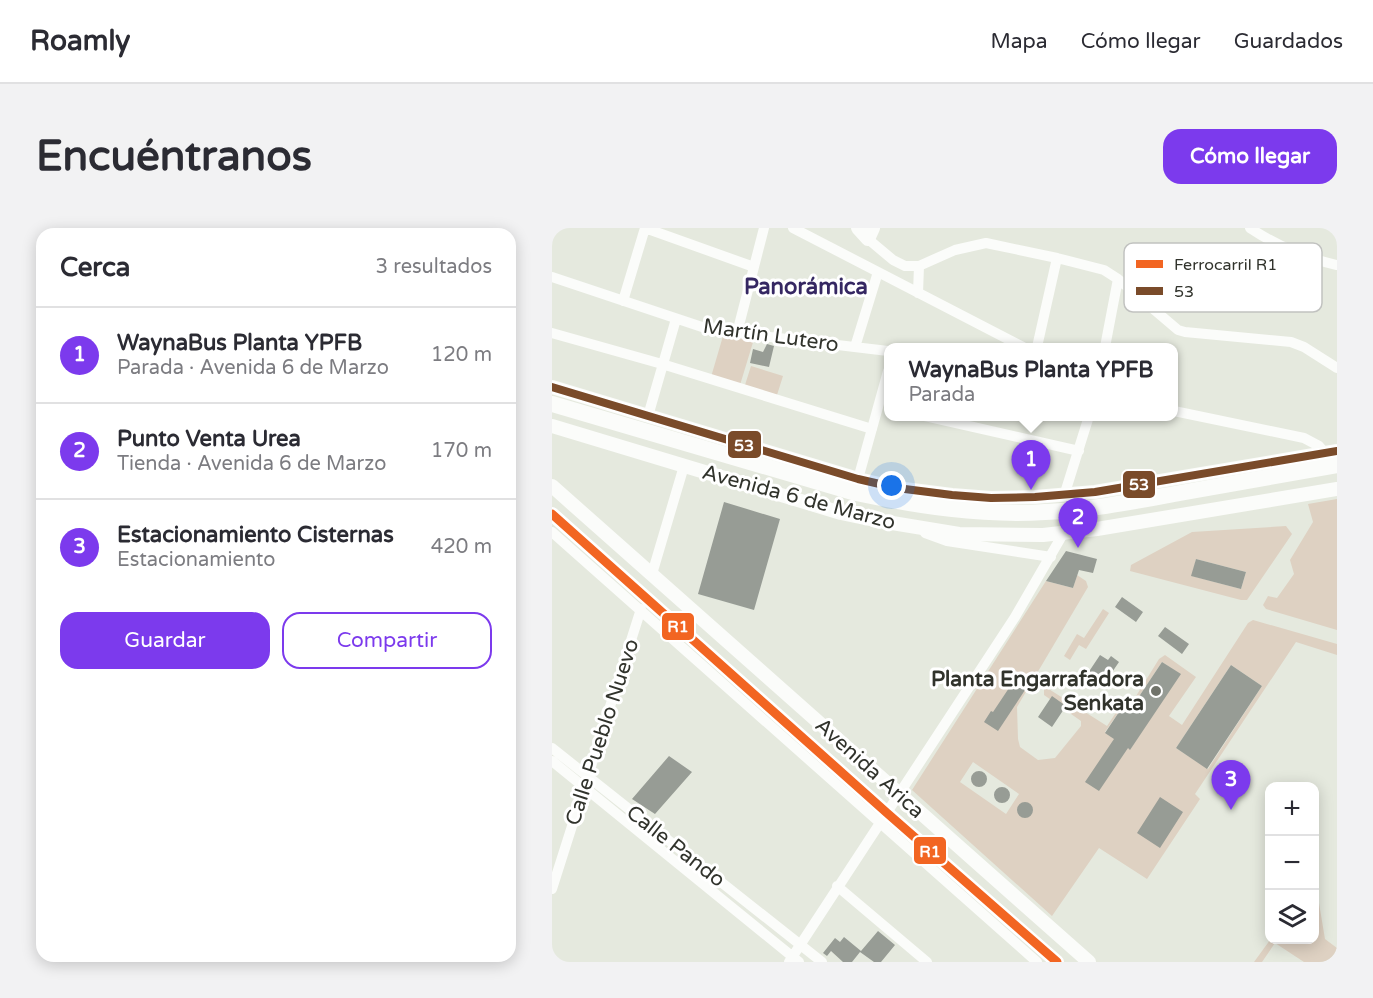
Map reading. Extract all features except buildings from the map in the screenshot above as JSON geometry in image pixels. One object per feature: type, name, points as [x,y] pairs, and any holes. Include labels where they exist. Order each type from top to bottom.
[{"type":"highway","name":"Avenida 6 de Marzo","points":[[552,404],[856,493],[896,502],[955,510],[1043,512],[1129,503],[1333,457]]},
{"type":"highway","name":"Avenida 6 de Marzo","points":[[552,415],[843,499],[892,510],[951,519],[1009,522],[1130,511],[1337,475]]},
{"type":"main road","points":[[858,228],[871,233]]},
{"type":"main road","name":"Avenida 6 de Marzo","points":[[552,387],[858,479],[897,488],[952,495],[991,498],[1064,496],[1333,457]]},
{"type":"main road","name":"Avenida 6 de Marzo","points":[[552,426],[841,513],[959,534],[1063,534],[1337,489]]},
{"type":"main road","name":"Avenida Arica","points":[[552,486],[1089,962]]},
{"type":"street","points":[[623,301],[645,228],[754,267]]},
{"type":"street","points":[[737,333],[764,228]]},
{"type":"street","points":[[793,228],[1013,343]]},
{"type":"street","points":[[1250,228],[1274,243]]},
{"type":"street","points":[[871,233],[893,260],[905,266],[919,266],[955,250],[986,243],[1104,270],[1124,284]]},
{"type":"street","points":[[1038,343],[1057,258]]},
{"type":"street","points":[[1322,261],[1337,265]]},
{"type":"street","points":[[918,293],[919,266]]},
{"type":"street","points":[[855,347],[878,272]]},
{"type":"street","name":"Martín Lutero","points":[[552,277],[711,330],[884,351]]},
{"type":"street","points":[[1106,343],[1118,279]]},
{"type":"street","points":[[1157,312],[1178,330],[1185,332],[1291,342],[1304,347],[1337,368]]},
{"type":"street","points":[[648,416],[676,319]]},
{"type":"street","points":[[552,333],[662,364],[872,429]]},
{"type":"street","points":[[858,479],[872,429],[884,407]]},
{"type":"street","points":[[1178,412],[1304,438],[1333,457]]},
{"type":"street","points":[[943,421],[1079,451]]},
{"type":"street","points":[[1064,496],[1088,421]]},
{"type":"street","points":[[652,574],[684,466]]},
{"type":"street","points":[[908,526],[947,541],[1051,557]]},
{"type":"street","name":"Avenida Arica","points":[[552,532],[1037,962]]},
{"type":"street","points":[[794,960],[800,944],[837,886],[1015,617],[1063,534]]},
{"type":"street","name":"Calle Pueblo Nuevo","points":[[552,889],[641,609]]},
{"type":"street","name":"Calle Pando","points":[[552,748],[586,782],[794,960]]},
{"type":"street","name":"Calle Pando","points":[[552,761],[586,782],[822,962]]},
{"type":"street","points":[[837,886],[927,962]]},
{"type":"shaded area","points":[[723,336],[754,339],[740,385],[711,377]]},
{"type":"shaded area","points":[[751,366],[783,376],[777,395],[745,385]]},
{"type":"shaded area","points":[[1337,499],[1337,630],[1266,609],[1263,605],[1268,596],[1277,598],[1294,574],[1290,560],[1313,522],[1308,504]]},
{"type":"shaded area","points":[[1286,526],[1292,534],[1247,600],[1130,571],[1131,565],[1192,532]],"holes":[[[1196,559],[1246,572],[1241,589],[1192,576]]]},
{"type":"shaded area","points":[[1077,575],[1086,581],[1088,587],[1017,707],[1020,747],[1038,760],[1055,758],[1081,726],[1081,721],[1044,695],[1044,686],[1107,726],[1121,705],[1128,709],[1159,659],[1165,655],[1196,677],[1169,716],[1182,725],[1248,623],[1253,620],[1337,644],[1337,655],[1296,642],[1195,794],[1200,799],[1147,879],[1099,848],[1052,916],[912,790],[1046,581],[1073,588]],"holes":[[[1162,662],[1180,674],[1130,749],[1105,732],[1121,709],[1128,713]],[[1231,665],[1262,686],[1208,769],[1176,748]],[[973,762],[1019,794],[1006,814],[960,782]]]},
{"type":"shaded area","points":[[1103,609],[1109,613],[1086,649],[1079,645],[1070,660],[1064,656],[1077,634],[1084,638]]},
{"type":"shaded area","points":[[1319,903],[1325,939],[1337,948],[1337,962],[1304,962],[1277,944],[1319,944]]},
{"type":"shaded area","points":[[1267,944],[1274,944],[1262,962],[1254,962]]},
{"type":"rail line","name":"R1","points":[[552,514],[1057,962]]},
{"type":"transit line","name":"53","points":[[552,387],[858,479],[897,488],[952,495],[991,498],[1095,492],[1337,451]]},
{"type":"place","name":"WaynaBus Planta YPFB","points":[[1031,490]]},
{"type":"place","name":"Punto Venta Urea","points":[[1078,548]]},
{"type":"place","name":"Planta Engarrafadora Senkata","points":[[1156,691]]},
{"type":"place","name":"Estacionamiento Cisternas","points":[[1231,810]]},
{"type":"district","name":"Panorámica","points":[[806,286]]}]
